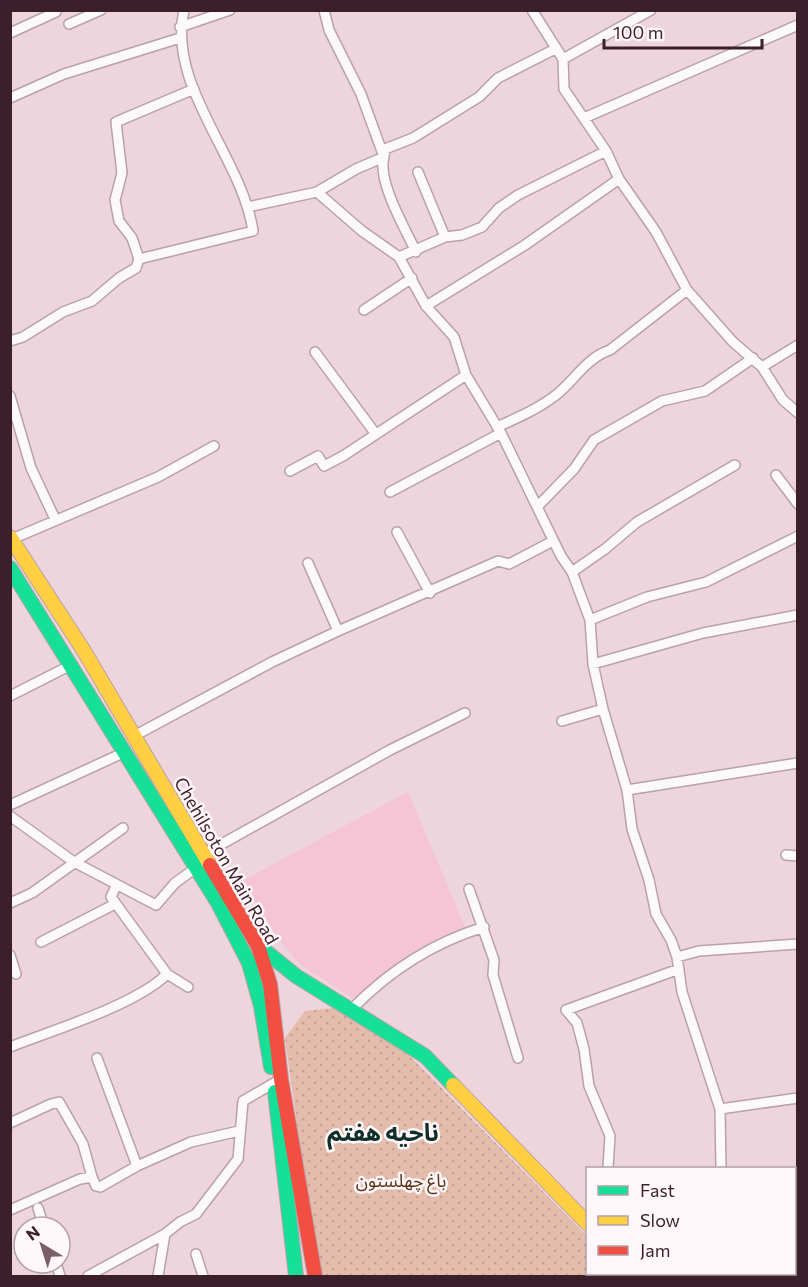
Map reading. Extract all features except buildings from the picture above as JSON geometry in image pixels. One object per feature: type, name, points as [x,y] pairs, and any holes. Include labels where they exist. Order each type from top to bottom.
[{"type":"main road","name":"Chehilsoton Main Road","points":[[11,538],[84,651],[258,946],[270,984],[296,1276]]},
{"type":"main road","name":"Chehilsoton Main Road","points":[[10,568],[197,867],[249,963],[277,1080],[315,1276]]},
{"type":"main road","points":[[258,946],[296,976],[425,1056],[585,1216]]},
{"type":"main road","points":[[270,984],[296,976]]},
{"type":"street","points":[[69,24],[101,10]]},
{"type":"street","points":[[139,259],[254,231],[248,207],[194,89],[180,38],[184,10]]},
{"type":"street","points":[[180,27],[231,10]]},
{"type":"street","points":[[324,10],[329,30],[361,94],[384,157]]},
{"type":"street","points":[[532,10],[563,60],[564,90],[585,118],[620,179],[656,232],[687,290],[733,342],[762,367],[783,400],[798,413]]},
{"type":"street","points":[[563,60],[651,10]]},
{"type":"street","points":[[10,33],[56,12]]},
{"type":"street","points":[[585,118],[798,25]]},
{"type":"street","points":[[10,98],[64,74],[180,38]]},
{"type":"street","points":[[416,252],[381,167],[385,149],[413,138],[479,97],[498,78],[555,49]]},
{"type":"street","points":[[10,341],[23,337],[63,312],[92,301],[119,278],[136,268],[139,259],[132,238],[119,221],[116,200],[122,173],[116,122],[194,89]]},
{"type":"street","points":[[399,257],[416,252],[445,237],[462,235],[482,227],[499,208],[518,195],[606,151]]},
{"type":"street","points":[[248,207],[317,192],[356,169],[384,157]]},
{"type":"street","points":[[418,172],[445,237]]},
{"type":"street","points":[[426,306],[525,245],[620,179]]},
{"type":"street","points":[[317,192],[362,231],[399,257],[426,306],[454,337],[466,375],[499,430],[553,541],[572,572],[590,620],[593,664],[603,709],[627,790],[632,829],[649,880],[656,914],[671,940],[677,957],[682,992],[720,1109],[721,1167]]},
{"type":"street","points":[[364,310],[412,278]]},
{"type":"street","points":[[390,492],[558,394],[571,378],[601,353],[610,350],[687,290]]},
{"type":"street","points":[[762,367],[798,345]]},
{"type":"street","points":[[315,352],[375,433]]},
{"type":"street","points":[[537,507],[574,469],[594,440],[662,401],[705,391],[753,358]]},
{"type":"street","points":[[290,471],[318,456],[324,466],[343,456],[466,375]]},
{"type":"street","points":[[10,396],[31,468],[56,519]]},
{"type":"street","points":[[11,538],[158,477],[214,446]]},
{"type":"street","points":[[572,572],[605,549],[637,522],[735,465]]},
{"type":"street","points":[[776,475],[798,504]]},
{"type":"street","points":[[397,532],[430,593]]},
{"type":"street","points":[[590,620],[647,597],[706,582],[798,536]]},
{"type":"street","points":[[134,736],[272,662],[338,631],[430,593],[498,561],[509,564],[553,541]]},
{"type":"street","points":[[308,563],[338,631]]},
{"type":"street","points":[[593,664],[703,633],[798,615]]},
{"type":"street","points":[[10,696],[70,665]]},
{"type":"street","points":[[562,721],[603,709]]},
{"type":"street","points":[[204,854],[390,750],[465,713]]},
{"type":"street","points":[[10,805],[125,752]]},
{"type":"street","points":[[627,790],[798,763]]},
{"type":"street","points":[[10,816],[74,862],[156,905],[175,883],[197,867]]},
{"type":"street","points":[[10,903],[32,893],[123,828]]},
{"type":"street","points":[[786,855],[798,856]]},
{"type":"street","points":[[116,886],[111,897],[115,904],[166,974],[188,987]]},
{"type":"street","points":[[469,889],[494,960],[493,975],[518,1058]]},
{"type":"street","points":[[41,942],[115,904]]},
{"type":"street","points":[[352,1009],[376,985],[412,958],[464,933],[484,927]]},
{"type":"street","points":[[677,957],[699,951],[798,944]]},
{"type":"street","points":[[10,955],[16,974]]},
{"type":"street","points":[[608,1167],[610,1136],[589,1086],[584,1049],[577,1023],[566,1010],[679,969]]},
{"type":"street","points":[[10,1047],[128,1000],[154,987],[166,974]]},
{"type":"street","points":[[97,1058],[137,1166]]},
{"type":"street","points":[[88,1276],[165,1234],[180,1221],[196,1214],[238,1159],[243,1101],[277,1080]]},
{"type":"street","points":[[720,1109],[798,1098]]},
{"type":"street","points":[[10,1123],[59,1102],[83,1144],[92,1178],[96,1186],[100,1187],[137,1166],[191,1142],[239,1131]]},
{"type":"street","points":[[10,1210],[80,1179],[92,1178]]},
{"type":"street","points":[[38,1208],[40,1215]]},
{"type":"street","points":[[158,1276],[165,1234]]},
{"type":"street","points":[[196,1254],[203,1276]]},
{"type":"shaded area","points":[[408,792],[465,927],[412,952],[354,999],[301,965],[281,942],[242,881]]},
{"type":"green space","name":"باغ چهلستون","points":[[343,1007],[399,1045],[586,1235],[586,1275],[626,1276],[318,1276],[285,1038],[305,1011]]},
{"type":"traffic: fast","points":[[10,568],[218,903],[249,963],[261,1006],[271,1067]]},
{"type":"traffic: fast","points":[[259,946],[296,976],[425,1056],[453,1085]]},
{"type":"traffic: fast","points":[[275,1092],[296,1276]]},
{"type":"traffic: slow","points":[[10,537],[84,651],[210,865]]},
{"type":"traffic: slow","points":[[453,1085],[586,1222]]},
{"type":"traffic: jam","points":[[210,865],[258,946],[270,984],[281,1079],[315,1276]]},
{"type":"district","name":"ناحیه هفتم","points":[[383,1133]]}]
